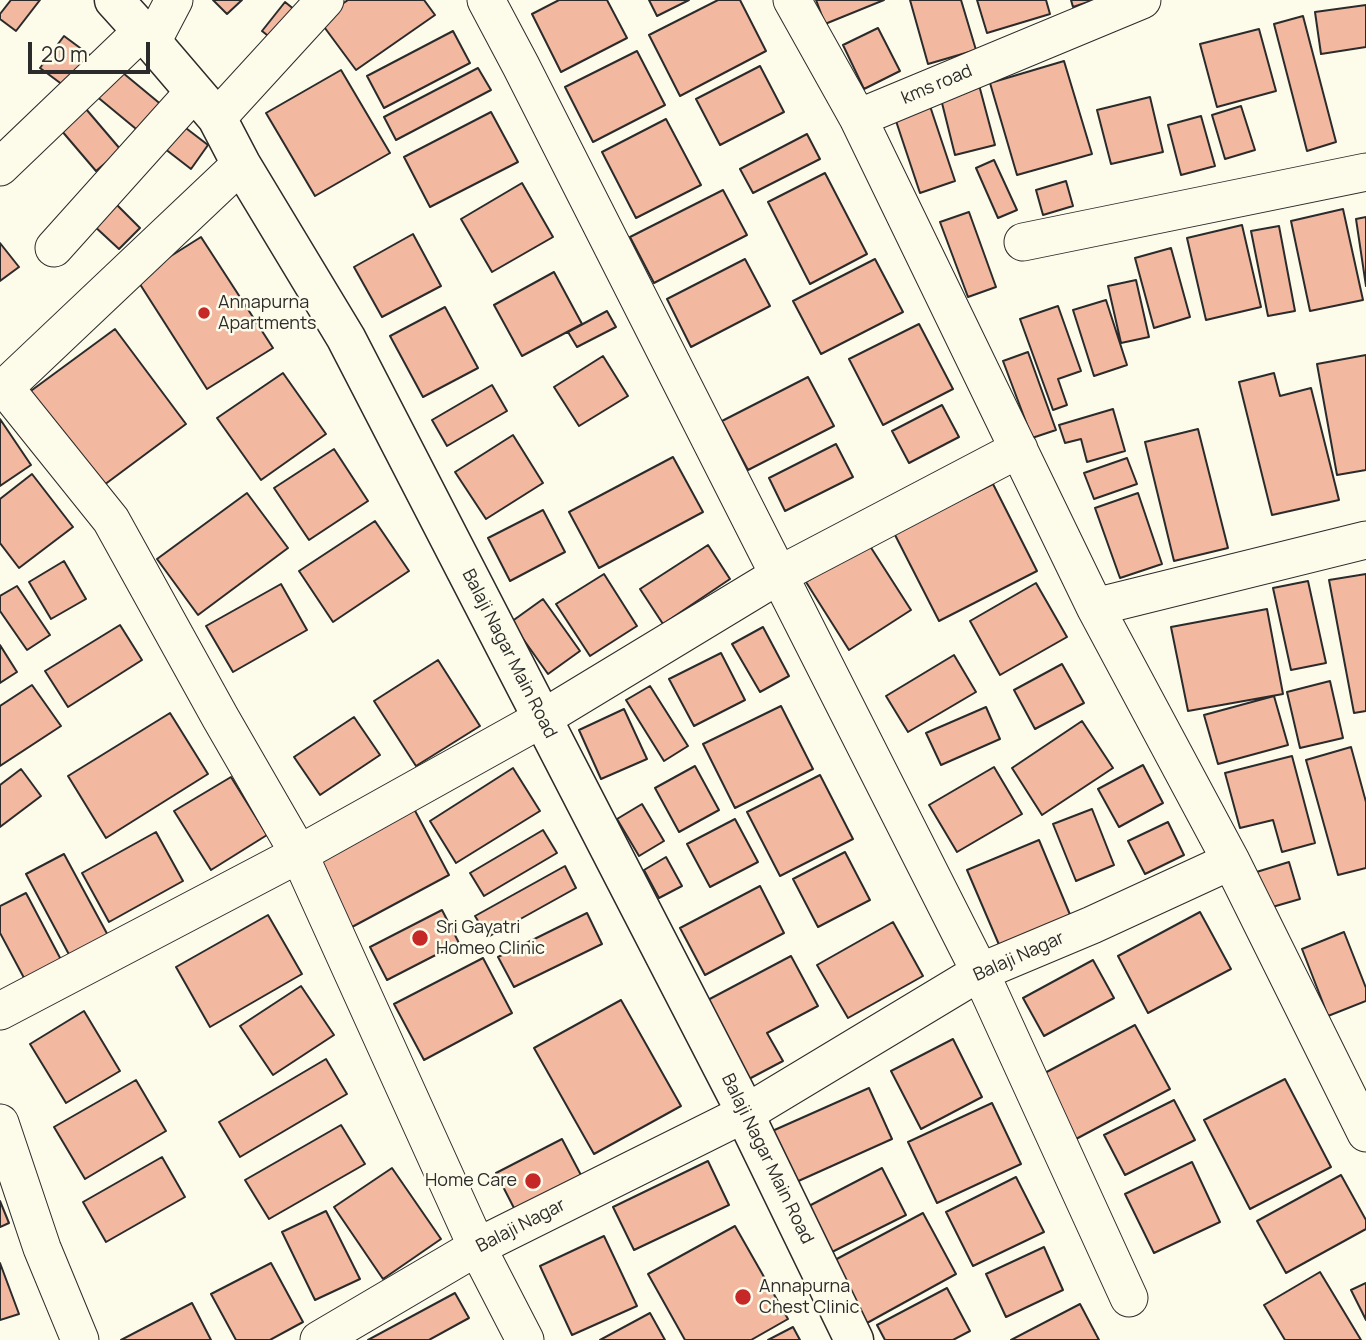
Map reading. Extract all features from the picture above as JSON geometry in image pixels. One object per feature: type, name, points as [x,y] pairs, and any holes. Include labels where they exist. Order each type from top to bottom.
[{"type":"street","name":"Balaji Nagar Main Road","points":[[114,0],[206,105],[346,338],[746,1113],[854,1340]]},
{"type":"street","points":[[0,167],[147,36],[174,0]]},
{"type":"street","points":[[54,248],[206,105],[325,0]]},
{"type":"street","points":[[486,0],[980,972],[1129,1298]]},
{"type":"street","points":[[792,0],[858,118],[1095,607],[1231,861],[1366,1133]]},
{"type":"street","name":"kms road","points":[[858,118],[1142,0]]},
{"type":"street","points":[[241,164],[3,390],[111,520],[299,854],[477,1247],[525,1340]]},
{"type":"street","points":[[1023,242],[1366,173]]},
{"type":"street","points":[[0,1011],[299,854],[542,718],[779,575],[1019,449]]},
{"type":"street","points":[[1095,607],[1366,540]]},
{"type":"street","name":"Balaji Nagar","points":[[319,1340],[477,1247],[746,1113],[980,972],[1092,925],[1231,861]]},
{"type":"street","points":[[0,1123],[42,1248],[80,1340]]},
{"type":"building","points":[[11,0],[40,0],[16,31],[0,19],[0,14]]},
{"type":"building","points":[[213,0],[242,0],[227,14]]},
{"type":"building","points":[[348,0],[424,0],[435,15],[356,70],[319,20]]},
{"type":"building","points":[[559,0],[607,0],[627,38],[561,72],[532,14]]},
{"type":"building","points":[[649,0],[689,0],[657,16]]},
{"type":"building","points":[[718,0],[740,0],[766,51],[680,96],[649,35]]},
{"type":"building","points":[[816,0],[884,0],[825,24]]},
{"type":"building","points":[[910,0],[961,0],[976,50],[928,64]]},
{"type":"building","points":[[977,0],[1046,0],[1050,14],[987,33]]},
{"type":"building","points":[[1071,0],[1094,0],[1073,7]]},
{"type":"building","points":[[285,2],[300,14],[277,43],[262,31]]},
{"type":"building","points":[[1366,5],[1366,47],[1321,54],[1315,12]]},
{"type":"building","points":[[1303,16],[1336,142],[1307,151],[1274,24]]},
{"type":"building","points":[[878,28],[900,71],[864,89],[843,45]]},
{"type":"building","points":[[1259,29],[1276,91],[1217,107],[1200,44]]},
{"type":"building","points":[[453,31],[470,63],[384,108],[367,76]]},
{"type":"building","points":[[64,36],[95,59],[71,91],[40,68]]},
{"type":"building","points":[[637,51],[665,105],[593,142],[565,87]]},
{"type":"building","points":[[1064,61],[1092,154],[1017,175],[990,83]]},
{"type":"building","points":[[760,66],[784,112],[720,145],[696,99]]},
{"type":"building","points":[[117,68],[169,111],[147,138],[95,95]]},
{"type":"building","points":[[478,68],[491,90],[396,140],[384,117]]},
{"type":"building","points":[[341,70],[390,153],[315,196],[266,113]]},
{"type":"building","points":[[979,85],[995,145],[955,155],[940,95]]},
{"type":"building","points":[[1150,97],[1163,152],[1111,164],[1097,110]]},
{"type":"building","points":[[930,106],[955,181],[920,193],[895,118]]},
{"type":"building","points":[[1241,106],[1255,150],[1225,159],[1212,115]]},
{"type":"building","points":[[86,109],[121,150],[96,171],[61,130]]},
{"type":"building","points":[[491,112],[518,162],[430,207],[404,157]]},
{"type":"building","points":[[1201,116],[1215,166],[1181,175],[1168,125]]},
{"type":"building","points":[[666,119],[701,185],[636,218],[602,152]]},
{"type":"building","points":[[178,122],[208,145],[191,169],[160,145]]},
{"type":"building","points":[[807,134],[820,159],[753,193],[740,169]]},
{"type":"building","points":[[994,160],[1017,210],[998,218],[976,168]]},
{"type":"building","points":[[825,173],[867,254],[810,284],[768,202]]},
{"type":"building","points":[[1066,181],[1073,206],[1043,215],[1036,190]]},
{"type":"building","points":[[522,183],[553,237],[492,272],[461,219]]},
{"type":"building","points":[[723,190],[747,235],[654,283],[630,237]]},
{"type":"building","points":[[113,201],[140,228],[119,249],[92,224]]},
{"type":"building","points":[[1343,209],[1363,300],[1310,311],[1291,221]]},
{"type":"building","points":[[969,212],[996,287],[968,297],[940,222]]},
{"type":"building","points":[[1366,217],[1366,286],[1356,219]]},
{"type":"building","points":[[1242,225],[1261,307],[1206,320],[1187,238]]},
{"type":"building","points":[[1279,226],[1295,311],[1268,316],[1251,231]]},
{"type":"building","points":[[413,234],[441,286],[382,317],[354,267]]},
{"type":"building","name":"Annapurna Apartments","points":[[201,237],[273,348],[207,389],[136,278]]},
{"type":"building","points":[[0,243],[19,267],[0,281]]},
{"type":"building","points":[[1171,248],[1190,317],[1154,328],[1135,258]]},
{"type":"building","points":[[745,259],[770,306],[691,347],[667,299]]},
{"type":"building","points":[[875,259],[903,312],[821,354],[793,301]]},
{"type":"building","points":[[554,272],[582,324],[522,356],[494,305]]},
{"type":"building","points":[[1136,280],[1149,337],[1121,343],[1108,286]]},
{"type":"building","points":[[1106,300],[1127,365],[1094,376],[1073,310]]},
{"type":"building","points":[[1058,306],[1081,371],[1058,379],[1067,405],[1053,410],[1020,319]]},
{"type":"building","points":[[445,307],[478,368],[423,397],[390,336]]},
{"type":"building","points":[[607,311],[616,327],[577,347],[568,332]]},
{"type":"building","points":[[919,324],[953,389],[883,425],[849,359]]},
{"type":"building","points":[[115,329],[186,424],[100,488],[28,393]]},
{"type":"building","points":[[1028,352],[1056,430],[1032,438],[1003,361]]},
{"type":"building","points":[[1366,355],[1366,470],[1337,475],[1317,364]]},
{"type":"building","points":[[603,356],[628,396],[579,426],[554,387]]},
{"type":"building","points":[[283,373],[326,434],[261,480],[217,418]]},
{"type":"building","points":[[1274,373],[1280,396],[1311,388],[1339,500],[1272,515],[1239,382]]},
{"type":"building","points":[[808,377],[834,426],[748,470],[722,421]]},
{"type":"building","points":[[492,385],[507,411],[447,446],[432,420]]},
{"type":"building","points":[[942,405],[959,437],[909,463],[892,431]]},
{"type":"building","points":[[1113,409],[1125,451],[1087,462],[1081,439],[1065,443],[1059,425]]},
{"type":"building","points":[[0,419],[31,465],[0,486]]},
{"type":"building","points":[[1198,429],[1228,548],[1174,561],[1145,442]]},
{"type":"building","points":[[513,435],[543,483],[486,519],[455,472]]},
{"type":"building","points":[[836,444],[853,477],[785,511],[769,478]]},
{"type":"building","points":[[334,449],[368,501],[309,540],[274,488]]},
{"type":"building","points":[[673,457],[703,512],[599,568],[569,512]]},
{"type":"building","points":[[1127,458],[1137,484],[1094,499],[1084,473]]},
{"type":"building","points":[[32,474],[73,527],[19,568],[0,543],[0,499]]},
{"type":"building","points":[[993,484],[1037,571],[939,621],[894,533]]},
{"type":"building","points":[[247,493],[288,548],[198,615],[157,559]]},
{"type":"building","points":[[1138,493],[1162,564],[1120,578],[1095,508]]},
{"type":"building","points":[[543,510],[565,552],[510,581],[488,538]]},
{"type":"building","points":[[375,521],[409,571],[333,622],[299,571]]},
{"type":"building","points":[[868,543],[911,610],[849,650],[806,582]]},
{"type":"building","points":[[708,545],[730,579],[663,624],[640,589]]},
{"type":"building","points":[[64,561],[86,599],[51,619],[29,582]]},
{"type":"building","points":[[604,574],[637,626],[590,656],[556,604]]},
{"type":"building","points":[[1366,574],[1366,711],[1354,713],[1329,580]]},
{"type":"building","points":[[1308,581],[1326,663],[1291,670],[1273,588]]},
{"type":"building","points":[[1036,583],[1067,637],[1000,675],[970,621]]},
{"type":"building","points":[[281,584],[307,630],[233,672],[206,626]]},
{"type":"building","points":[[17,586],[50,635],[27,650],[0,611],[0,596]]},
{"type":"building","points":[[543,599],[580,651],[548,674],[511,622]]},
{"type":"building","points":[[1267,609],[1283,694],[1188,711],[1171,627]]},
{"type":"building","points":[[120,625],[142,660],[68,707],[45,671]]},
{"type":"building","points":[[763,627],[789,676],[760,692],[732,644]]},
{"type":"building","points":[[0,645],[17,672],[0,683]]},
{"type":"building","points":[[721,653],[745,700],[694,726],[669,679]]},
{"type":"building","points":[[954,655],[976,692],[908,732],[886,696]]},
{"type":"building","points":[[438,660],[480,726],[416,766],[374,701]]},
{"type":"building","points":[[1062,664],[1084,703],[1035,729],[1014,690]]},
{"type":"building","points":[[1330,681],[1343,738],[1300,748],[1287,692]]},
{"type":"building","points":[[32,685],[61,726],[0,766],[0,706]]},
{"type":"building","points":[[650,686],[688,746],[664,761],[626,700]]},
{"type":"building","points":[[1274,696],[1288,745],[1218,764],[1204,715]]},
{"type":"building","points":[[781,706],[813,769],[735,808],[703,744]]},
{"type":"building","points":[[986,707],[1000,739],[941,765],[926,733]]},
{"type":"building","points":[[624,709],[647,759],[601,779],[579,730]]},
{"type":"building","points":[[170,713],[208,774],[106,838],[68,776]]},
{"type":"building","points":[[354,717],[380,755],[320,795],[294,757]]},
{"type":"building","points":[[1082,721],[1113,768],[1042,815],[1012,768]]},
{"type":"building","points":[[1351,747],[1366,802],[1366,868],[1338,875],[1306,760]]},
{"type":"building","points":[[1292,756],[1315,843],[1282,852],[1273,820],[1240,828],[1225,773]]},
{"type":"building","points":[[1143,765],[1163,803],[1119,827],[1098,789]]},
{"type":"building","points":[[695,766],[719,810],[679,832],[655,788]]},
{"type":"building","points":[[994,767],[1022,814],[957,852],[929,805]]},
{"type":"building","points":[[513,768],[540,811],[456,863],[430,821]]},
{"type":"building","points":[[21,769],[41,796],[0,827],[0,785]]},
{"type":"building","points":[[820,775],[853,839],[780,876],[747,812]]},
{"type":"building","points":[[231,777],[267,835],[211,870],[174,811]]},
{"type":"building","points":[[642,804],[664,841],[639,856],[617,819]]},
{"type":"building","points":[[412,805],[449,875],[352,927],[314,858]]},
{"type":"building","points":[[1092,809],[1114,865],[1076,881],[1053,824]]},
{"type":"building","points":[[735,819],[758,862],[710,887],[687,844]]},
{"type":"building","points":[[1168,822],[1184,855],[1145,874],[1128,841]]},
{"type":"building","points":[[543,830],[557,853],[484,896],[470,873]]},
{"type":"building","points":[[156,832],[183,881],[109,922],[82,873]]},
{"type":"building","points":[[1039,840],[1071,917],[1000,947],[967,870]]},
{"type":"building","points":[[845,852],[870,900],[818,927],[793,879]]},
{"type":"building","points":[[64,854],[111,941],[73,962],[26,874]]},
{"type":"building","points":[[666,857],[682,886],[659,898],[644,870]]},
{"type":"building","points":[[1289,862],[1300,899],[1262,910],[1250,874]]},
{"type":"building","points":[[565,866],[576,888],[488,937],[475,916]]},
{"type":"building","points":[[760,886],[784,933],[705,975],[680,928]]},
{"type":"building","points":[[26,893],[68,973],[31,991],[0,933],[0,906]]},
{"type":"building","points":[[442,910],[459,943],[387,980],[370,947]]},
{"type":"building","points":[[1200,912],[1231,969],[1148,1013],[1118,956]]},
{"type":"building","points":[[587,913],[602,944],[514,987],[498,957]]},
{"type":"building","points":[[268,915],[302,974],[210,1027],[176,967]]},
{"type":"building","points":[[893,922],[923,976],[848,1018],[817,965]]},
{"type":"building","points":[[1344,932],[1366,988],[1366,1001],[1328,1016],[1302,949]]},
{"type":"building","points":[[791,956],[818,1006],[767,1033],[783,1061],[747,1080],[704,1002]]},
{"type":"building","points":[[483,958],[512,1013],[424,1060],[394,1004]]},
{"type":"building","points":[[1093,960],[1114,998],[1044,1036],[1023,998]]},
{"type":"building","points":[[301,986],[334,1035],[273,1075],[240,1026]]},
{"type":"building","points":[[621,1000],[681,1106],[594,1154],[534,1048]]},
{"type":"building","points":[[84,1011],[120,1071],[66,1103],[30,1044]]},
{"type":"building","points":[[1135,1025],[1170,1089],[1076,1139],[1041,1075]]},
{"type":"building","points":[[953,1039],[982,1097],[921,1129],[891,1071]]},
{"type":"building","points":[[326,1059],[347,1094],[240,1157],[219,1122]]},
{"type":"building","points":[[1285,1079],[1331,1167],[1250,1209],[1204,1120]]},
{"type":"building","points":[[136,1080],[166,1131],[85,1179],[54,1127]]},
{"type":"building","points":[[869,1088],[892,1139],[794,1183],[770,1132]]},
{"type":"building","points":[[1174,1100],[1195,1140],[1125,1175],[1104,1135]]},
{"type":"building","points":[[992,1103],[1021,1164],[937,1203],[908,1142]]},
{"type":"building","points":[[341,1125],[365,1164],[269,1219],[245,1180]]},
{"type":"building","points":[[562,1139],[582,1177],[515,1210],[496,1173]]},
{"type":"building","points":[[162,1157],[185,1197],[106,1242],[83,1202]]},
{"type":"building","points":[[708,1161],[729,1205],[634,1250],[613,1207]]},
{"type":"building","points":[[1192,1162],[1220,1222],[1154,1253],[1125,1194]]},
{"type":"building","points":[[392,1168],[441,1239],[383,1279],[334,1207]]},
{"type":"building","points":[[882,1168],[906,1215],[830,1253],[807,1207]]},
{"type":"building","points":[[1341,1175],[1366,1220],[1366,1229],[1286,1273],[1257,1221]]},
{"type":"building","points":[[1016,1177],[1044,1232],[973,1266],[946,1212]]},
{"type":"building","points":[[0,1201],[9,1223],[0,1227]]},
{"type":"building","points":[[326,1211],[360,1279],[315,1300],[282,1232]]},
{"type":"building","points":[[923,1213],[956,1274],[867,1323],[833,1261]]},
{"type":"building","points":[[735,1226],[788,1319],[751,1340],[685,1340],[648,1274]]},
{"type":"building","points":[[604,1236],[637,1306],[572,1335],[540,1266]]},
{"type":"building","points":[[1044,1247],[1063,1290],[1006,1317],[986,1274]]},
{"type":"building","points":[[0,1263],[19,1314],[0,1320]]},
{"type":"building","points":[[271,1263],[303,1322],[270,1340],[236,1340],[211,1294]]},
{"type":"building","points":[[1320,1272],[1361,1340],[1285,1340],[1264,1305]]},
{"type":"building","points":[[1366,1283],[1366,1320],[1351,1290]]},
{"type":"building","points":[[947,1288],[970,1331],[953,1340],[885,1340],[877,1325]]},
{"type":"building","points":[[455,1293],[469,1318],[429,1340],[368,1340]]},
{"type":"building","points":[[192,1303],[211,1340],[121,1340]]},
{"type":"building","points":[[1080,1304],[1099,1340],[1011,1340]]},
{"type":"building","points":[[650,1313],[665,1340],[600,1340]]},
{"type":"building","points":[[793,1327],[800,1340],[768,1340]]},
{"type":"place","name":"Annapurna Apartments","points":[[204,313]]},
{"type":"place","name":"Sri Gayatri Homeo Clinic","points":[[420,938]]},
{"type":"place","name":"Home Care","points":[[533,1181]]},
{"type":"place","name":"Annapurna Chest Clinic","points":[[743,1297]]}]
